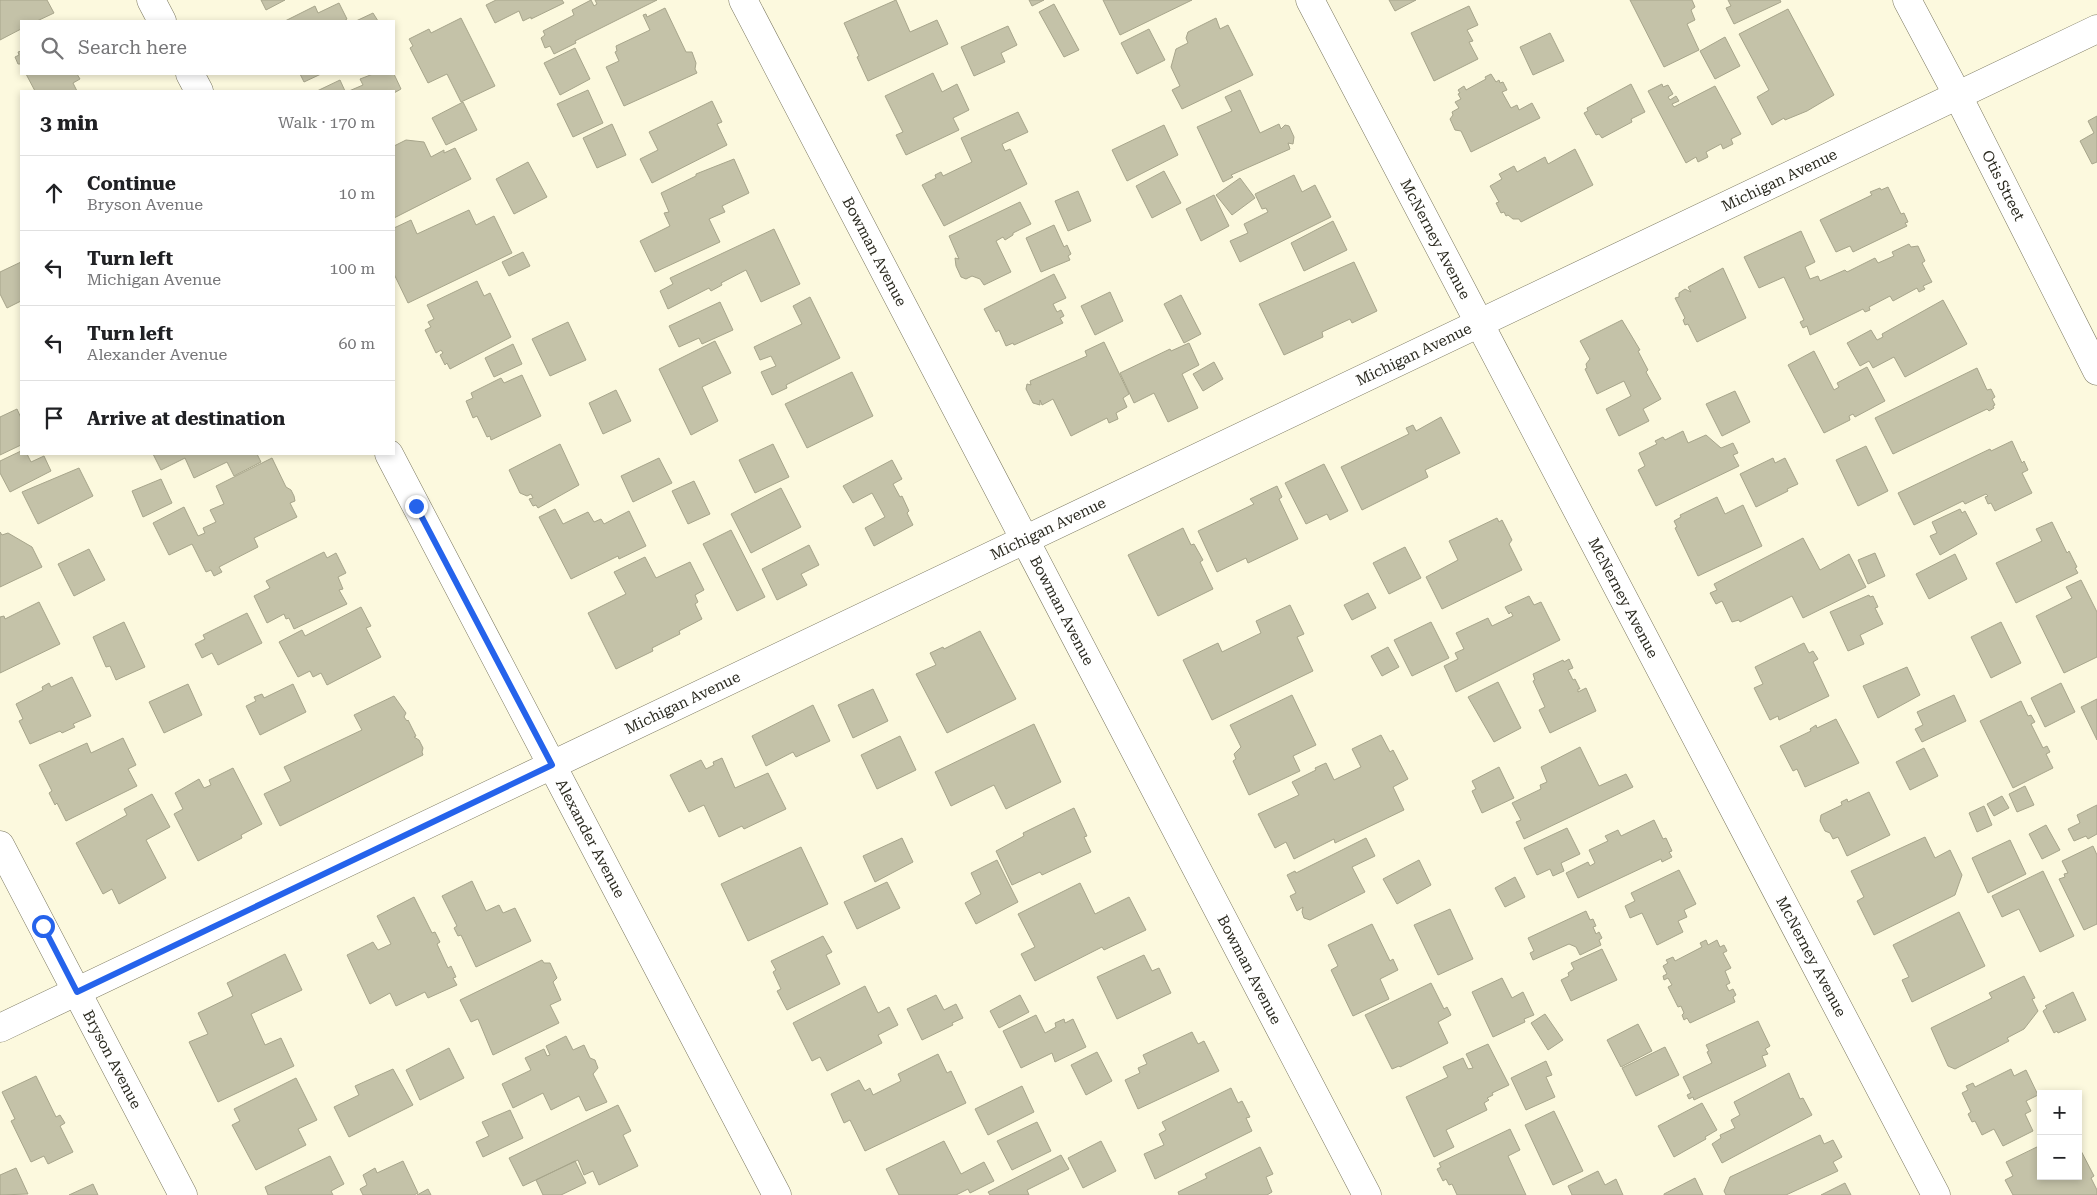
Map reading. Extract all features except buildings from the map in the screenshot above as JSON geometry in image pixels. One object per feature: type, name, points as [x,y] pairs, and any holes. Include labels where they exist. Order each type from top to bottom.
[{"type":"street","points":[[151,0],[161,20]]},
{"type":"street","name":"Bowman Avenue","points":[[743,0],[1367,1195]]},
{"type":"street","name":"McNerney Avenue","points":[[1310,0],[1936,1195]]},
{"type":"street","name":"Otis Street","points":[[1907,0],[1958,96],[2097,371]]},
{"type":"street","name":"Michigan Avenue","points":[[0,1028],[2097,29]]},
{"type":"street","points":[[191,75],[198,90]]},
{"type":"street","name":"Alexander Avenue","points":[[390,455],[777,1195]]},
{"type":"street","name":"Bryson Avenue","points":[[0,845],[183,1195]]},
{"type":"route","points":[[43,926],[77,992],[552,765],[416,506]]}]
